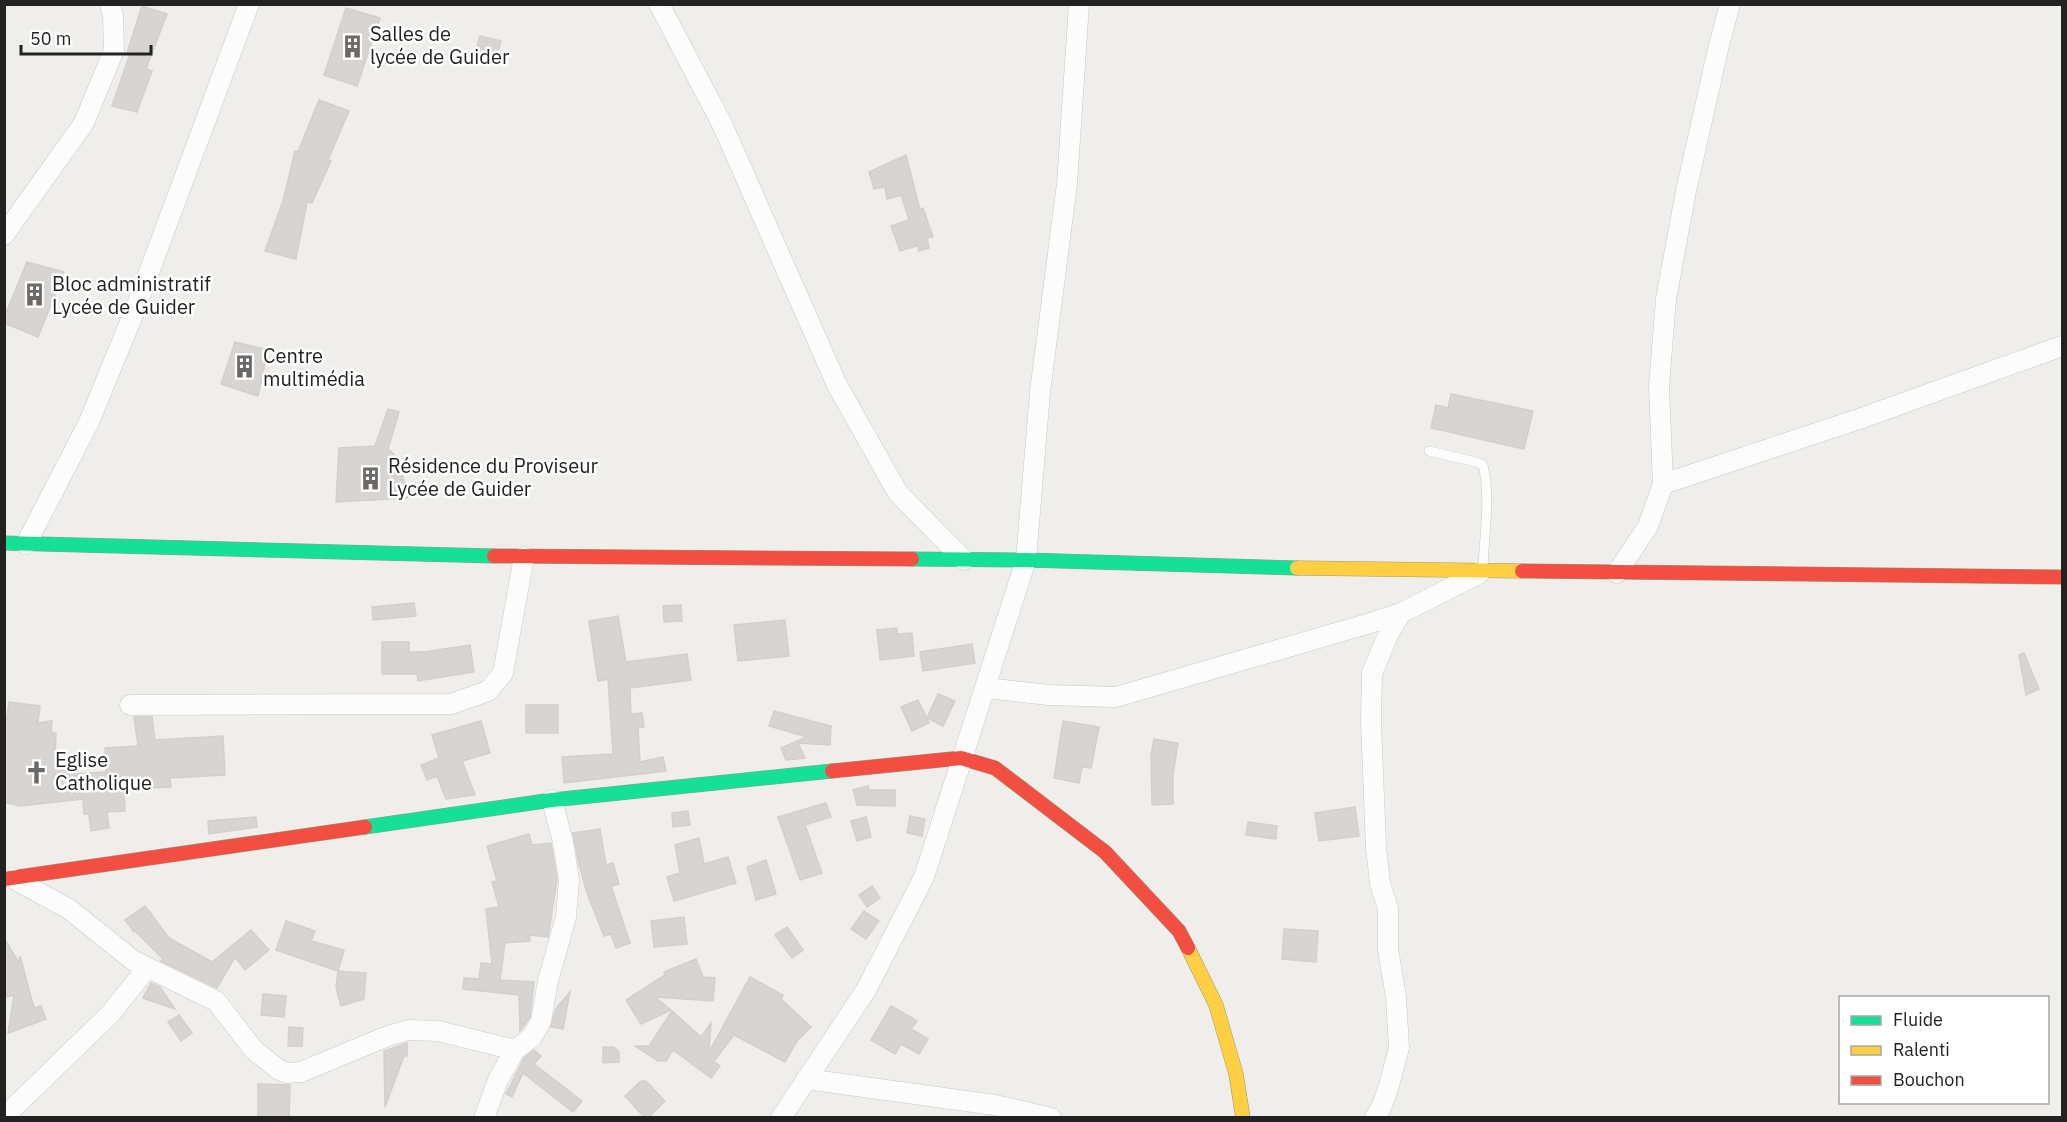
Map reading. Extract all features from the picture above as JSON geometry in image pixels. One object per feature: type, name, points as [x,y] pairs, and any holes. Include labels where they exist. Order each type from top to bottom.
[{"type":"main road","points":[[4,543],[524,557],[1026,560],[1483,571],[2062,577]]},
{"type":"main road","points":[[8,879],[552,800],[961,758],[995,768],[1105,852],[1179,931],[1216,1005],[1236,1074],[1243,1118]]},
{"type":"street","points":[[4,235],[84,123],[114,50],[113,16],[110,4]]},
{"type":"street","points":[[26,544],[89,422],[127,330],[249,4]]},
{"type":"street","points":[[659,4],[722,124],[837,385],[898,493],[964,560]]},
{"type":"street","points":[[781,1118],[866,990],[924,877],[1026,560],[1040,392],[1066,184],[1079,4]]},
{"type":"street","points":[[1617,573],[1648,526],[1663,484],[1659,386],[1666,298],[1686,191],[1730,4]]},
{"type":"street","points":[[1663,484],[1849,423],[2062,346]]},
{"type":"street","points":[[130,705],[452,704],[488,691],[503,673],[524,557]]},
{"type":"street","points":[[986,688],[1049,695],[1116,697],[1401,613],[1483,571]]},
{"type":"street","points":[[1375,1118],[1388,1089],[1399,1048],[1396,997],[1388,949],[1388,909],[1380,883],[1376,848],[1371,721],[1372,673],[1388,635],[1401,613]]},
{"type":"street","points":[[484,1118],[498,1080],[515,1050],[532,1037],[541,1021],[548,981],[566,917],[569,880],[563,842],[552,800]]},
{"type":"street","points":[[8,879],[69,909],[134,961],[216,1001],[254,1050],[279,1070],[287,1073],[301,1072],[385,1037],[408,1030],[438,1030],[515,1050]]},
{"type":"street","points":[[4,1118],[111,1013],[147,968]]},
{"type":"street","points":[[806,1079],[994,1105],[1051,1118]]},
{"type":"lane","points":[[1429,451],[1483,465],[1485,474],[1483,571]]},
{"type":"building","points":[[142,6],[167,14],[146,69],[152,71],[137,112],[112,106],[130,54],[127,53]]},
{"type":"building","name":"Salles de lycée de Guider","points":[[346,8],[380,18],[357,86],[324,75]]},
{"type":"building","points":[[480,36],[501,41],[496,59],[475,54]]},
{"type":"building","points":[[319,100],[349,111],[328,160],[331,161],[312,203],[307,202],[296,259],[265,251],[283,201],[295,151],[298,152]]},
{"type":"building","points":[[906,155],[920,210],[923,208],[933,237],[927,238],[929,248],[919,251],[916,242],[916,246],[900,251],[891,226],[909,220],[901,195],[887,199],[885,187],[874,189],[869,172]]},
{"type":"building","name":"Bloc administratif Lycée de Guider","points":[[27,262],[64,272],[38,337],[4,323]]},
{"type":"building","name":"Centre multimédia","points":[[235,342],[268,350],[258,396],[221,384]]},
{"type":"building","points":[[1451,394],[1533,411],[1524,449],[1431,428],[1436,405],[1448,408]]},
{"type":"building","name":"Résidence du Proviseur Lycée de Guider","points":[[388,409],[399,412],[388,449],[398,458],[408,498],[336,502],[339,448],[375,446]]},
{"type":"building","points":[[414,603],[416,616],[373,620],[372,607]]},
{"type":"building","points":[[681,605],[682,621],[664,622],[663,606]]},
{"type":"building","points":[[618,616],[626,662],[687,654],[691,680],[630,688],[631,714],[642,713],[644,727],[638,728],[640,762],[663,757],[666,771],[564,783],[562,757],[613,754],[608,679],[598,681],[589,621]]},
{"type":"building","points":[[785,620],[789,656],[738,661],[734,625]]},
{"type":"building","points":[[897,628],[897,634],[912,633],[914,656],[880,660],[877,630]]},
{"type":"building","points":[[382,642],[409,642],[409,652],[470,645],[474,672],[418,681],[417,674],[382,674]]},
{"type":"building","points":[[972,644],[975,663],[923,671],[920,652]]},
{"type":"building","points":[[2024,653],[2039,689],[2026,695],[2019,655]]},
{"type":"building","points":[[938,694],[955,701],[943,726],[927,718]]},
{"type":"building","points":[[918,700],[929,723],[912,731],[901,707]]},
{"type":"building","points":[[9,702],[40,706],[38,723],[52,721],[51,732],[56,733],[55,761],[71,762],[70,774],[106,772],[105,748],[138,746],[134,717],[152,717],[155,740],[223,736],[225,775],[170,778],[171,787],[124,789],[125,811],[107,812],[109,828],[91,831],[89,814],[84,814],[83,799],[20,806],[4,802],[4,722],[6,723]]},
{"type":"building","points":[[526,705],[558,705],[558,733],[526,733]]},
{"type":"building","points":[[774,711],[831,726],[830,745],[798,743],[805,758],[786,760],[781,748],[807,737],[769,726]]},
{"type":"building","points":[[481,721],[490,753],[462,761],[475,795],[446,799],[437,776],[427,780],[421,765],[439,758],[432,735]]},
{"type":"building","points":[[1063,721],[1099,727],[1091,768],[1082,767],[1079,783],[1054,778]]},
{"type":"building","points":[[1154,739],[1178,743],[1173,775],[1173,804],[1152,805],[1151,755]]},
{"type":"building","points":[[868,786],[869,790],[895,790],[895,806],[857,805],[853,790]]},
{"type":"building","points":[[826,803],[831,817],[805,825],[822,873],[800,880],[778,817]]},
{"type":"building","points":[[1355,807],[1359,836],[1319,841],[1315,813]]},
{"type":"building","points":[[688,811],[690,825],[673,827],[672,813]]},
{"type":"building","points":[[910,816],[925,819],[922,836],[907,833]]},
{"type":"building","points":[[256,817],[257,827],[209,834],[208,821]]},
{"type":"building","points":[[866,817],[871,837],[857,841],[851,821]]},
{"type":"building","points":[[1248,822],[1277,826],[1276,839],[1246,835]]},
{"type":"building","points":[[600,829],[606,865],[613,863],[619,884],[611,886],[630,943],[616,948],[611,934],[604,936],[587,893],[573,833]]},
{"type":"building","points":[[529,834],[532,845],[551,843],[557,880],[548,937],[529,935],[530,941],[505,943],[500,980],[534,982],[530,1017],[520,1031],[519,995],[463,989],[464,978],[479,979],[481,963],[492,964],[486,909],[499,907],[492,882],[497,881],[487,846]]},
{"type":"building","points":[[699,838],[704,864],[728,857],[736,883],[674,901],[667,877],[680,873],[675,845]]},
{"type":"building","points":[[766,860],[776,894],[756,900],[747,867]]},
{"type":"building","points":[[872,886],[880,898],[867,907],[859,895]]},
{"type":"building","points":[[145,906],[169,938],[212,962],[251,930],[269,950],[245,970],[235,957],[217,988],[161,961],[163,959],[134,932],[125,920]]},
{"type":"building","points":[[864,911],[879,921],[866,939],[851,929]]},
{"type":"building","points":[[684,917],[687,944],[654,947],[651,921]]},
{"type":"building","points":[[286,921],[315,931],[311,941],[344,950],[338,971],[276,950]]},
{"type":"building","points":[[787,927],[803,950],[792,958],[775,935]]},
{"type":"building","points":[[1284,929],[1318,931],[1316,962],[1282,959]]},
{"type":"building","points":[[4,938],[19,963],[20,956],[34,1008],[41,1006],[46,1019],[8,1033],[14,995],[7,997],[4,988]]},
{"type":"building","points":[[696,959],[703,977],[715,978],[713,1001],[655,997],[671,1010],[641,1024],[626,1000],[665,975],[664,972]]},
{"type":"building","points":[[338,971],[366,973],[364,999],[341,1006],[336,987]]},
{"type":"building","points":[[750,977],[783,995],[781,999],[811,1027],[797,1041],[785,1062],[734,1035],[714,1061],[720,1066],[711,1078],[673,1050],[666,1061],[658,1061],[635,1046],[649,1046],[672,1011],[701,1037],[711,1023],[709,1052]]},
{"type":"building","points":[[151,983],[160,987],[175,1009],[143,998]]},
{"type":"building","points":[[570,992],[563,1029],[551,1027],[556,1008]]},
{"type":"building","points":[[263,994],[286,996],[284,1017],[261,1015]]},
{"type":"building","points":[[891,1006],[917,1021],[911,1029],[928,1039],[919,1054],[901,1044],[895,1054],[871,1040]]},
{"type":"building","points":[[179,1015],[192,1033],[181,1041],[168,1022]]},
{"type":"building","points":[[289,1027],[303,1028],[302,1046],[288,1046]]},
{"type":"building","points":[[407,1043],[407,1056],[404,1056],[385,1107],[384,1051]]},
{"type":"building","points":[[603,1047],[614,1047],[619,1052],[619,1062],[603,1063]]},
{"type":"building","points":[[534,1050],[541,1056],[534,1064],[582,1101],[573,1112],[523,1073],[512,1097],[506,1094],[524,1058]]},
{"type":"building","points":[[641,1081],[646,1081],[665,1101],[648,1118],[645,1118],[625,1096]]},
{"type":"building","points":[[258,1084],[290,1085],[289,1118],[258,1118]]},
{"type":"traffic: fast","points":[[4,543],[494,556]]},
{"type":"traffic: fast","points":[[912,559],[1297,568]]},
{"type":"traffic: fast","points":[[365,827],[552,800],[832,771]]},
{"type":"traffic: slow","points":[[1297,568],[1522,571]]},
{"type":"traffic: slow","points":[[1188,948],[1216,1005],[1236,1074],[1243,1118]]},
{"type":"traffic: jam","points":[[494,556],[912,559]]},
{"type":"traffic: jam","points":[[1522,571],[2062,577]]},
{"type":"traffic: jam","points":[[832,771],[961,758],[995,768],[1105,852],[1179,931],[1188,948]]},
{"type":"traffic: jam","points":[[4,879],[365,827]]},
{"type":"place","name":"Salles de lycée de Guider","points":[[352,46]]},
{"type":"place","name":"Bloc administratif Lycée de Guider","points":[[34,295]]},
{"type":"place","name":"Centre multimédia","points":[[245,367]]},
{"type":"place","name":"Résidence du Proviseur Lycée de Guider","points":[[370,478]]},
{"type":"place","name":"Eglise Catholique","points":[[37,772]]}]
